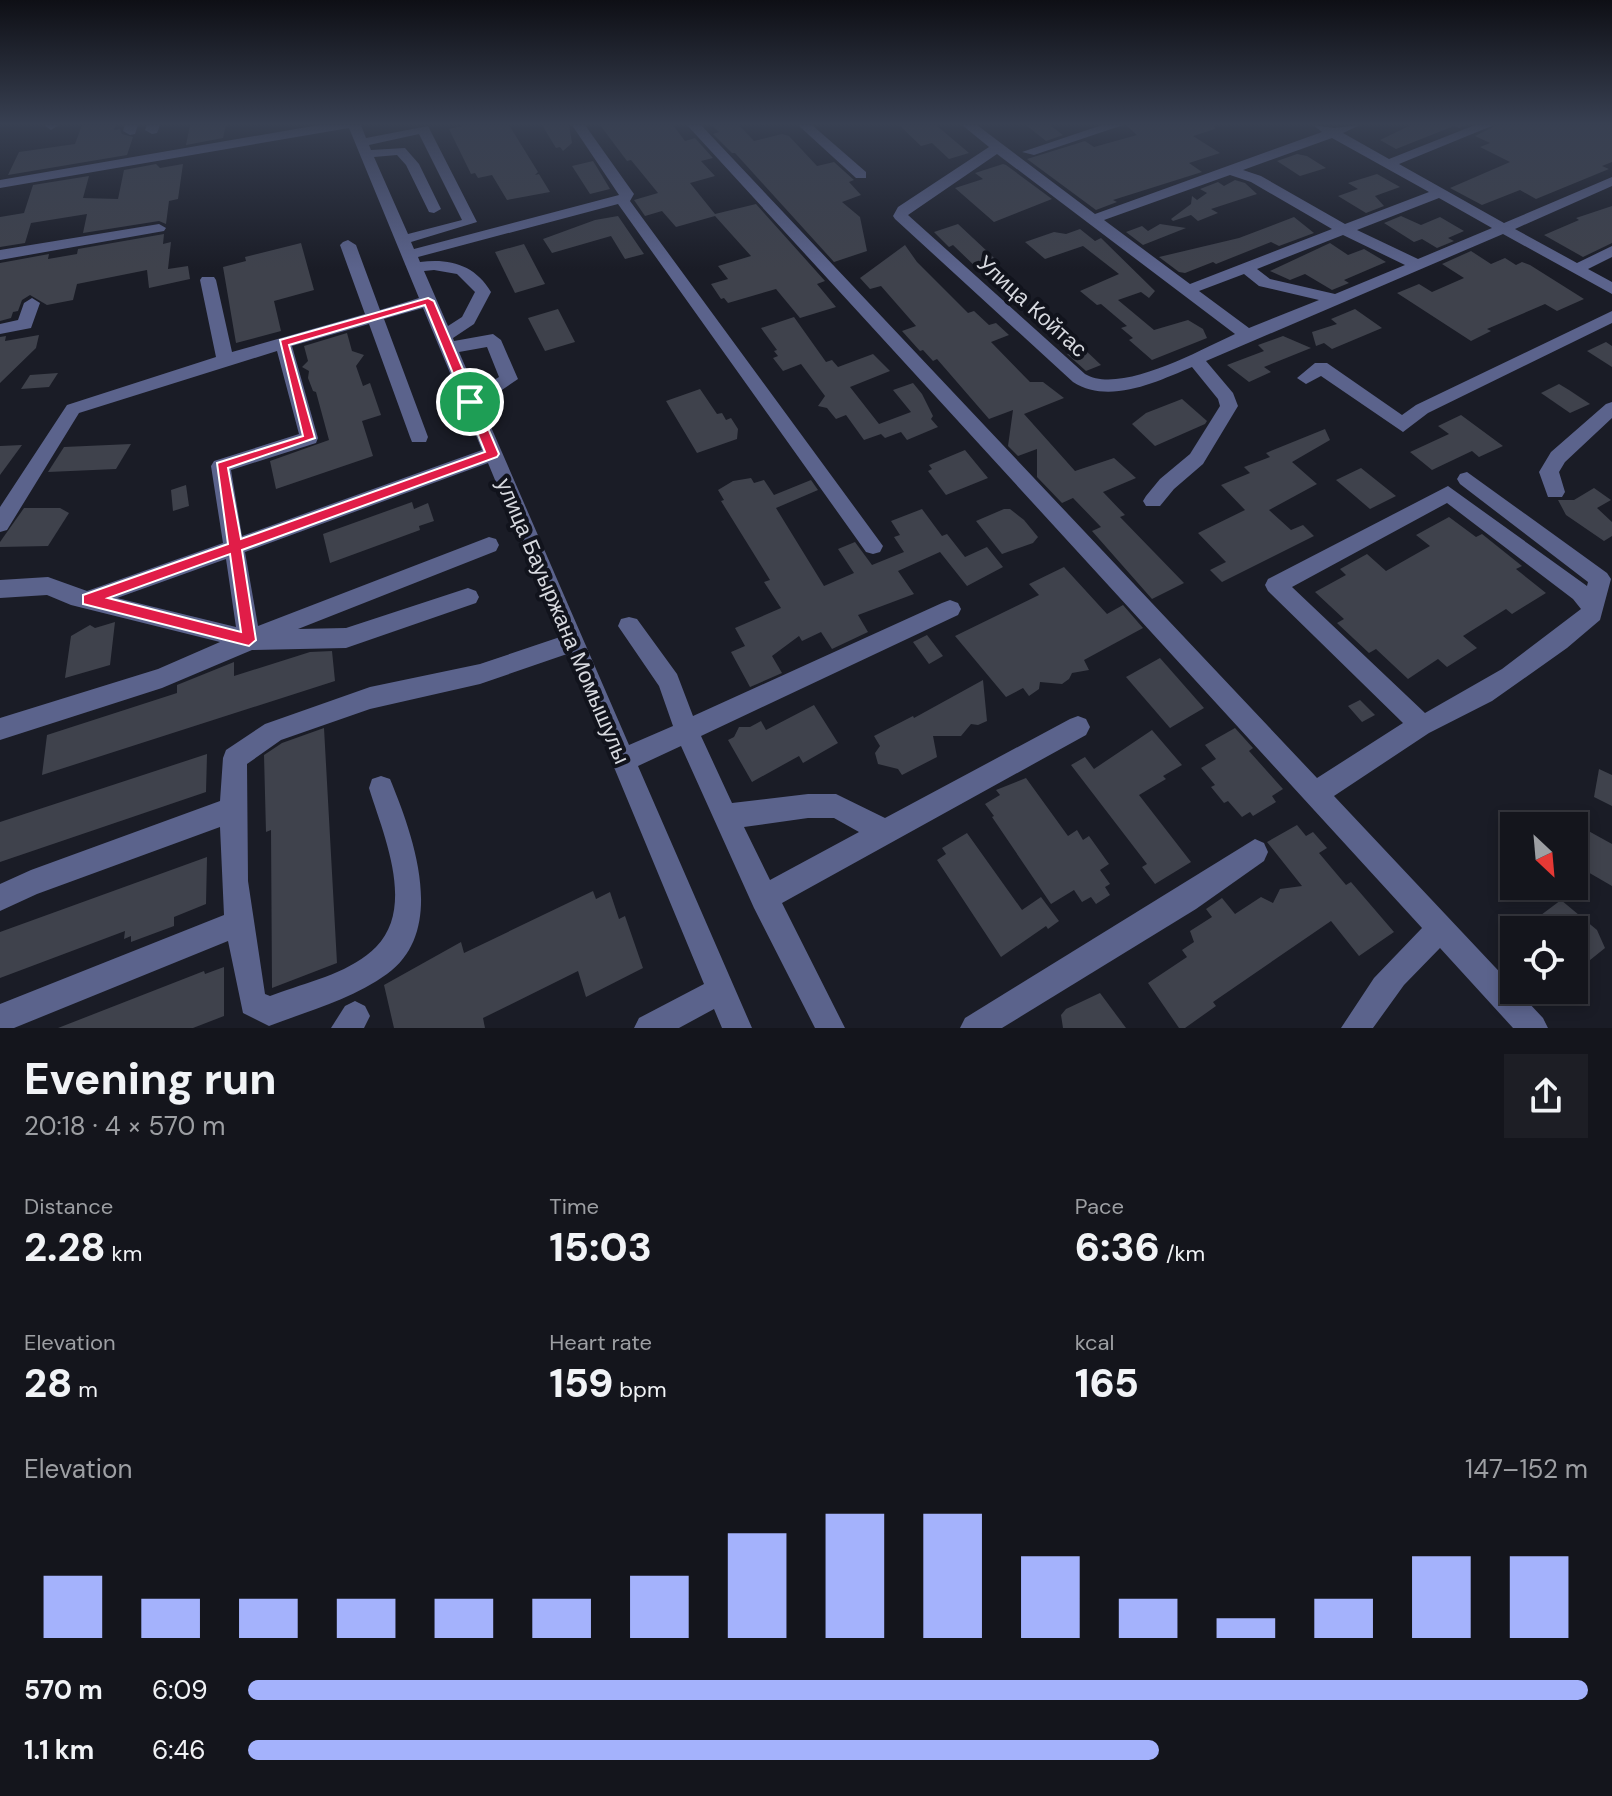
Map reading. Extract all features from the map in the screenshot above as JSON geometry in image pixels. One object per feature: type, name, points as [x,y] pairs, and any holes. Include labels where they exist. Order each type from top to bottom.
[{"type":"street","points":[[0,184],[64,173]]},
{"type":"street","name":"улица Бауыржана Момышулы","points":[[375,173],[737,1028]]},
{"type":"street","points":[[416,173],[434,209]]},
{"type":"street","points":[[409,254],[470,222],[445,173]]},
{"type":"street","points":[[409,254],[622,199],[627,194],[612,173]]},
{"type":"street","points":[[738,173],[1533,1028]]},
{"type":"street","name":"Улица Койтас","points":[[959,173],[903,210],[900,216],[981,293],[1092,386],[1120,385],[1171,371],[1247,335]]},
{"type":"street","points":[[1031,173],[1247,335],[1612,181]]},
{"type":"street","points":[[1094,219],[1222,173]]},
{"type":"street","points":[[1239,173],[1256,179],[1344,230],[1418,265]]},
{"type":"street","points":[[1404,173],[1612,289]]},
{"type":"street","points":[[1196,287],[1440,193]]},
{"type":"street","points":[[622,199],[873,546]]},
{"type":"street","points":[[0,255],[159,228]]},
{"type":"street","points":[[348,245],[419,437]]},
{"type":"street","points":[[1576,269],[1612,251]]},
{"type":"street","points":[[409,254],[453,267],[476,280],[483,292],[468,320],[445,343]]},
{"type":"street","points":[[1246,268],[1265,283],[1334,300]]},
{"type":"street","points":[[208,280],[225,360]]},
{"type":"street","points":[[0,524],[73,409],[225,360],[428,301]]},
{"type":"street","points":[[0,329],[25,324],[32,303]]},
{"type":"street","points":[[1306,378],[1321,367],[1403,425],[1422,409],[1612,316]]},
{"type":"street","points":[[445,343],[493,340],[509,379],[470,402]]},
{"type":"street","points":[[249,640],[221,466],[309,438],[283,343]]},
{"type":"street","points":[[1153,501],[1165,482],[1187,469],[1205,450],[1229,406],[1227,397],[1196,360]]},
{"type":"street","points":[[1555,492],[1549,472],[1554,464],[1612,408]]},
{"type":"street","points":[[88,599],[492,454]]},
{"type":"street","points":[[1315,794],[1421,725],[1433,723],[1473,700],[1578,629],[1592,613],[1600,579],[1467,479]]},
{"type":"street","points":[[1421,725],[1276,585],[1448,493],[1592,605]]},
{"type":"street","points":[[0,729],[162,678],[249,640],[489,545]]},
{"type":"street","points":[[0,589],[48,586],[249,640],[346,638],[468,597]]},
{"type":"street","points":[[622,761],[950,609]]},
{"type":"street","points":[[629,626],[669,681],[687,733],[725,817],[830,1028]]},
{"type":"street","points":[[381,788],[401,849],[409,903],[399,939],[386,959],[345,981],[269,1011],[253,1003],[239,923],[231,810],[235,758],[273,732],[370,698],[480,674],[573,642]]},
{"type":"street","points":[[764,898],[1078,727]]},
{"type":"street","points":[[725,817],[808,806],[836,806],[885,832]]},
{"type":"street","points":[[0,898],[31,883],[231,810]]},
{"type":"street","points":[[975,1028],[1186,899],[1255,852]]},
{"type":"street","points":[[0,1019],[239,923]]},
{"type":"street","points":[[1356,1028],[1370,1004],[1416,950],[1441,929]]},
{"type":"street","points":[[649,1028],[721,990]]},
{"type":"building","points":[[123,173],[182,173],[178,199],[169,201],[166,224],[159,221],[83,233],[87,214],[31,223],[25,243],[0,247],[0,217],[24,213],[33,185],[89,176],[83,198],[118,199]]},
{"type":"building","points":[[470,173],[537,173],[535,175],[539,174],[550,192],[507,200],[492,175],[478,178],[475,173]]},
{"type":"building","points":[[576,173],[600,173],[610,189],[590,194]]},
{"type":"building","points":[[642,173],[712,173],[715,176],[690,183],[715,214],[756,204],[825,281],[817,284],[836,307],[800,318],[776,289],[728,303],[721,299],[711,284],[728,279],[718,266],[751,256],[715,216],[676,227],[662,211],[645,216],[634,200],[658,193]]},
{"type":"building","points":[[753,173],[846,173],[854,180],[849,182],[861,195],[842,202],[860,217],[867,251],[834,262]]},
{"type":"building","points":[[975,173],[1017,173],[1052,199],[994,222],[955,188],[983,179]]},
{"type":"building","points":[[1046,173],[1199,173],[1113,200],[1117,202],[1096,210]]},
{"type":"building","points":[[1485,173],[1599,173],[1536,199],[1520,190],[1482,205],[1450,188]]},
{"type":"building","points":[[1377,174],[1400,187],[1375,196],[1384,206],[1366,213],[1338,196],[1358,189],[1348,183]]},
{"type":"building","points":[[1235,180],[1245,183],[1257,194],[1211,209],[1218,213],[1198,221],[1191,215],[1171,219],[1191,204],[1192,196],[1197,200],[1207,193],[1200,189],[1218,182],[1224,186]]},
{"type":"building","points":[[1612,206],[1612,243],[1583,257],[1544,235],[1579,220],[1576,218]]},
{"type":"building","points":[[618,216],[644,254],[625,259],[611,236],[552,253],[543,239],[595,220]]},
{"type":"building","points":[[1401,216],[1421,225],[1440,217],[1464,231],[1448,238],[1454,241],[1437,248],[1422,239],[1414,242],[1384,223]]},
{"type":"building","points":[[1294,217],[1314,233],[1279,246],[1271,242],[1185,273],[1159,257],[1239,238]]},
{"type":"building","points":[[958,224],[1000,264],[980,271],[934,232]]},
{"type":"building","points":[[1160,224],[1186,228],[1143,245],[1126,232],[1142,226],[1148,231]]},
{"type":"building","points":[[1080,229],[1095,241],[1101,238],[1155,291],[1149,298],[1141,292],[1118,300],[1154,330],[1188,320],[1203,329],[1207,338],[1152,360],[1129,340],[1133,338],[1121,328],[1127,326],[1080,291],[1119,274],[1083,246],[1045,259],[1025,242],[1054,232],[1066,234]]},
{"type":"building","points":[[164,234],[163,244],[171,242],[168,269],[188,266],[190,279],[149,288],[147,270],[77,284],[73,300],[47,305],[30,295],[22,300],[11,318],[0,321],[0,263],[49,254],[48,259],[77,254],[78,249]]},
{"type":"building","points":[[301,243],[314,290],[274,301],[281,331],[236,343],[223,267],[246,261],[245,257]]},
{"type":"building","points":[[1330,243],[1348,255],[1364,249],[1386,262],[1344,280],[1349,283],[1332,290],[1305,274],[1290,280],[1270,271]]},
{"type":"building","points":[[524,244],[545,284],[515,293],[495,252]]},
{"type":"building","points":[[905,245],[917,262],[968,313],[974,311],[989,325],[996,323],[1009,335],[991,342],[1030,382],[1043,382],[1064,398],[1024,414],[1075,471],[1114,458],[1136,478],[1103,492],[1125,515],[1120,517],[1184,583],[1152,599],[1092,531],[1101,527],[1073,498],[1062,503],[1037,477],[1037,449],[1018,456],[1008,446],[1013,410],[989,419],[937,359],[933,361],[923,350],[920,351],[902,331],[916,326],[881,286],[870,289],[860,278]]},
{"type":"building","points":[[1471,251],[1491,264],[1505,258],[1516,265],[1522,262],[1530,265],[1584,299],[1557,311],[1545,304],[1487,329],[1491,331],[1471,341],[1397,293],[1419,284],[1432,292],[1464,278],[1442,264]]},
{"type":"building","points":[[558,309],[575,342],[545,351],[528,318]]},
{"type":"building","points":[[1355,309],[1382,328],[1332,349],[1324,343],[1316,346],[1312,332],[1337,324],[1331,319]]},
{"type":"building","points":[[794,317],[826,362],[832,360],[838,367],[873,354],[890,371],[850,387],[879,424],[911,412],[893,390],[913,383],[938,427],[907,440],[901,432],[885,438],[881,434],[864,440],[846,415],[836,419],[827,408],[818,406],[825,396],[801,364],[783,371],[773,358],[778,356],[774,351],[777,350],[761,328]]},
{"type":"building","points":[[347,333],[352,351],[364,355],[356,366],[363,386],[370,383],[381,415],[362,421],[373,456],[276,489],[270,461],[329,440],[316,392],[308,378],[309,371],[302,367],[308,361],[304,346]]},
{"type":"building","points":[[39,335],[36,348],[0,383],[0,337],[6,336],[5,341]]},
{"type":"building","points":[[1283,336],[1311,348],[1264,367],[1271,372],[1249,382],[1227,365],[1264,351],[1258,345]]},
{"type":"building","points":[[1606,342],[1612,346],[1612,367],[1587,351]]},
{"type":"building","points":[[1082,347],[1101,365],[1086,371],[1067,354]]},
{"type":"building","points":[[58,373],[49,387],[21,389],[30,375]]},
{"type":"building","points":[[1559,384],[1590,404],[1570,413],[1541,393]]},
{"type":"building","points":[[700,389],[717,414],[722,413],[726,420],[731,418],[738,429],[737,439],[697,453],[666,401]]},
{"type":"building","points":[[1182,399],[1207,421],[1205,424],[1155,446],[1132,424],[1146,413]]},
{"type":"building","points":[[1461,415],[1503,446],[1479,457],[1472,451],[1432,470],[1410,452],[1449,434],[1438,426]]},
{"type":"building","points":[[1325,429],[1330,440],[1292,462],[1317,484],[1269,510],[1291,530],[1303,525],[1314,536],[1222,582],[1210,570],[1226,562],[1198,533],[1245,510],[1221,485],[1250,473],[1244,467],[1270,457],[1266,453]]},
{"type":"building","points":[[131,444],[116,469],[48,472],[64,447]]},
{"type":"building","points":[[22,445],[0,475],[0,446]]},
{"type":"building","points":[[965,450],[988,478],[946,495],[928,471],[932,469],[929,465]]},
{"type":"building","points":[[1361,468],[1396,496],[1370,509],[1336,480]]},
{"type":"building","points":[[751,478],[754,483],[764,480],[774,495],[811,480],[818,490],[776,508],[824,586],[854,573],[838,549],[855,542],[872,565],[904,552],[894,537],[900,535],[891,521],[922,509],[942,536],[947,534],[965,557],[987,547],[1003,567],[967,586],[940,552],[898,571],[914,594],[858,615],[868,632],[832,649],[821,632],[802,641],[799,636],[772,656],[782,673],[750,687],[731,652],[745,646],[735,628],[781,608],[764,582],[770,580],[721,501],[724,500],[718,490],[733,481]]},
{"type":"building","points":[[186,485],[189,506],[173,511],[171,490]]},
{"type":"building","points":[[1594,488],[1611,500],[1597,508],[1612,522],[1612,536],[1604,541],[1566,515],[1558,500],[1574,500]]},
{"type":"building","points":[[412,502],[414,509],[428,503],[434,521],[419,526],[420,530],[330,563],[323,534]]},
{"type":"building","points":[[24,508],[60,508],[69,513],[48,546],[0,547],[0,542]]},
{"type":"building","points":[[1010,509],[1024,520],[1038,537],[1033,543],[1002,554],[976,521]]},
{"type":"building","points":[[1449,517],[1476,537],[1482,534],[1522,566],[1516,569],[1546,593],[1512,614],[1506,609],[1463,636],[1477,648],[1447,667],[1438,659],[1408,679],[1376,649],[1369,653],[1337,623],[1344,619],[1315,592],[1346,575],[1340,569],[1367,554],[1386,571],[1430,546],[1416,535]]},
{"type":"building","points":[[1064,567],[1107,614],[1123,605],[1143,628],[1084,660],[1089,670],[1072,673],[1062,684],[1040,682],[1039,689],[1029,696],[1023,688],[1006,697],[955,636],[1039,595],[1029,584]]},
{"type":"building","points":[[115,622],[110,665],[65,678],[71,636],[90,625],[95,628]]},
{"type":"building","points":[[927,635],[943,656],[929,664],[913,642]]},
{"type":"building","points":[[332,651],[335,681],[42,775],[47,735],[177,693],[177,685],[234,662],[234,676],[310,652]]},
{"type":"building","points":[[1160,658],[1204,708],[1170,728],[1126,677]]},
{"type":"building","points":[[983,680],[987,721],[971,724],[961,736],[933,736],[937,757],[902,775],[898,769],[878,764],[875,753],[880,746],[874,736]]},
{"type":"building","points":[[1360,700],[1375,715],[1362,722],[1348,706]]},
{"type":"building","points":[[814,705],[838,743],[803,763],[799,756],[752,782],[728,740],[734,737],[739,727],[750,727],[761,721],[766,730]]},
{"type":"building","points":[[324,728],[337,963],[272,988],[271,830],[266,832],[264,755],[282,743]]},
{"type":"building","points":[[1235,728],[1253,748],[1249,751],[1283,789],[1272,796],[1276,802],[1253,816],[1250,812],[1242,817],[1228,801],[1224,803],[1201,768],[1216,759],[1205,745]]},
{"type":"building","points":[[1152,730],[1182,765],[1139,795],[1191,862],[1155,884],[1142,867],[1147,864],[1071,765],[1085,757],[1094,769]]},
{"type":"building","points":[[207,754],[206,792],[0,862],[0,822]]},
{"type":"building","points":[[1599,769],[1612,775],[1612,806],[1594,797]]},
{"type":"building","points":[[1026,778],[1068,836],[1077,830],[1083,840],[1089,836],[1109,864],[1100,870],[1110,884],[1105,887],[1110,895],[1096,904],[1091,897],[1082,902],[1074,890],[1051,904],[992,817],[985,804],[1000,795],[996,790]]},
{"type":"building","points":[[1297,825],[1306,836],[1313,832],[1327,848],[1319,853],[1346,885],[1351,882],[1394,932],[1359,956],[1331,921],[1213,1002],[1216,1006],[1185,1028],[1179,1028],[1148,983],[1187,957],[1182,950],[1194,942],[1190,931],[1212,917],[1206,909],[1222,898],[1235,914],[1261,897],[1273,903],[1280,889],[1302,886],[1267,842]]},
{"type":"building","points":[[1588,831],[1612,844],[1612,886],[1588,872]]},
{"type":"building","points":[[967,833],[1022,910],[1041,897],[1059,921],[1048,929],[1046,926],[1001,957],[937,860],[946,854],[942,848]]},
{"type":"building","points":[[207,857],[206,904],[174,917],[174,926],[131,942],[131,936],[124,939],[125,931],[0,978],[0,932]]},
{"type":"building","points":[[593,891],[596,899],[610,892],[619,919],[625,916],[643,968],[586,997],[578,971],[483,1018],[485,1028],[394,1028],[384,985],[461,942],[464,953]]},
{"type":"building","points":[[1561,900],[1580,916],[1540,916]]},
{"type":"building","points":[[1588,922],[1597,930],[1605,948],[1588,962]]},
{"type":"building","points":[[224,967],[224,1016],[193,1028],[58,1028],[204,971],[205,974]]},
{"type":"building","points":[[1100,993],[1126,1028],[1063,1028],[1061,1015],[1066,1009]]},
{"type":"route","points":[[470,402],[428,301],[283,343],[309,438],[221,466],[235,547],[249,640],[88,599],[235,547],[492,454],[470,402]]}]
